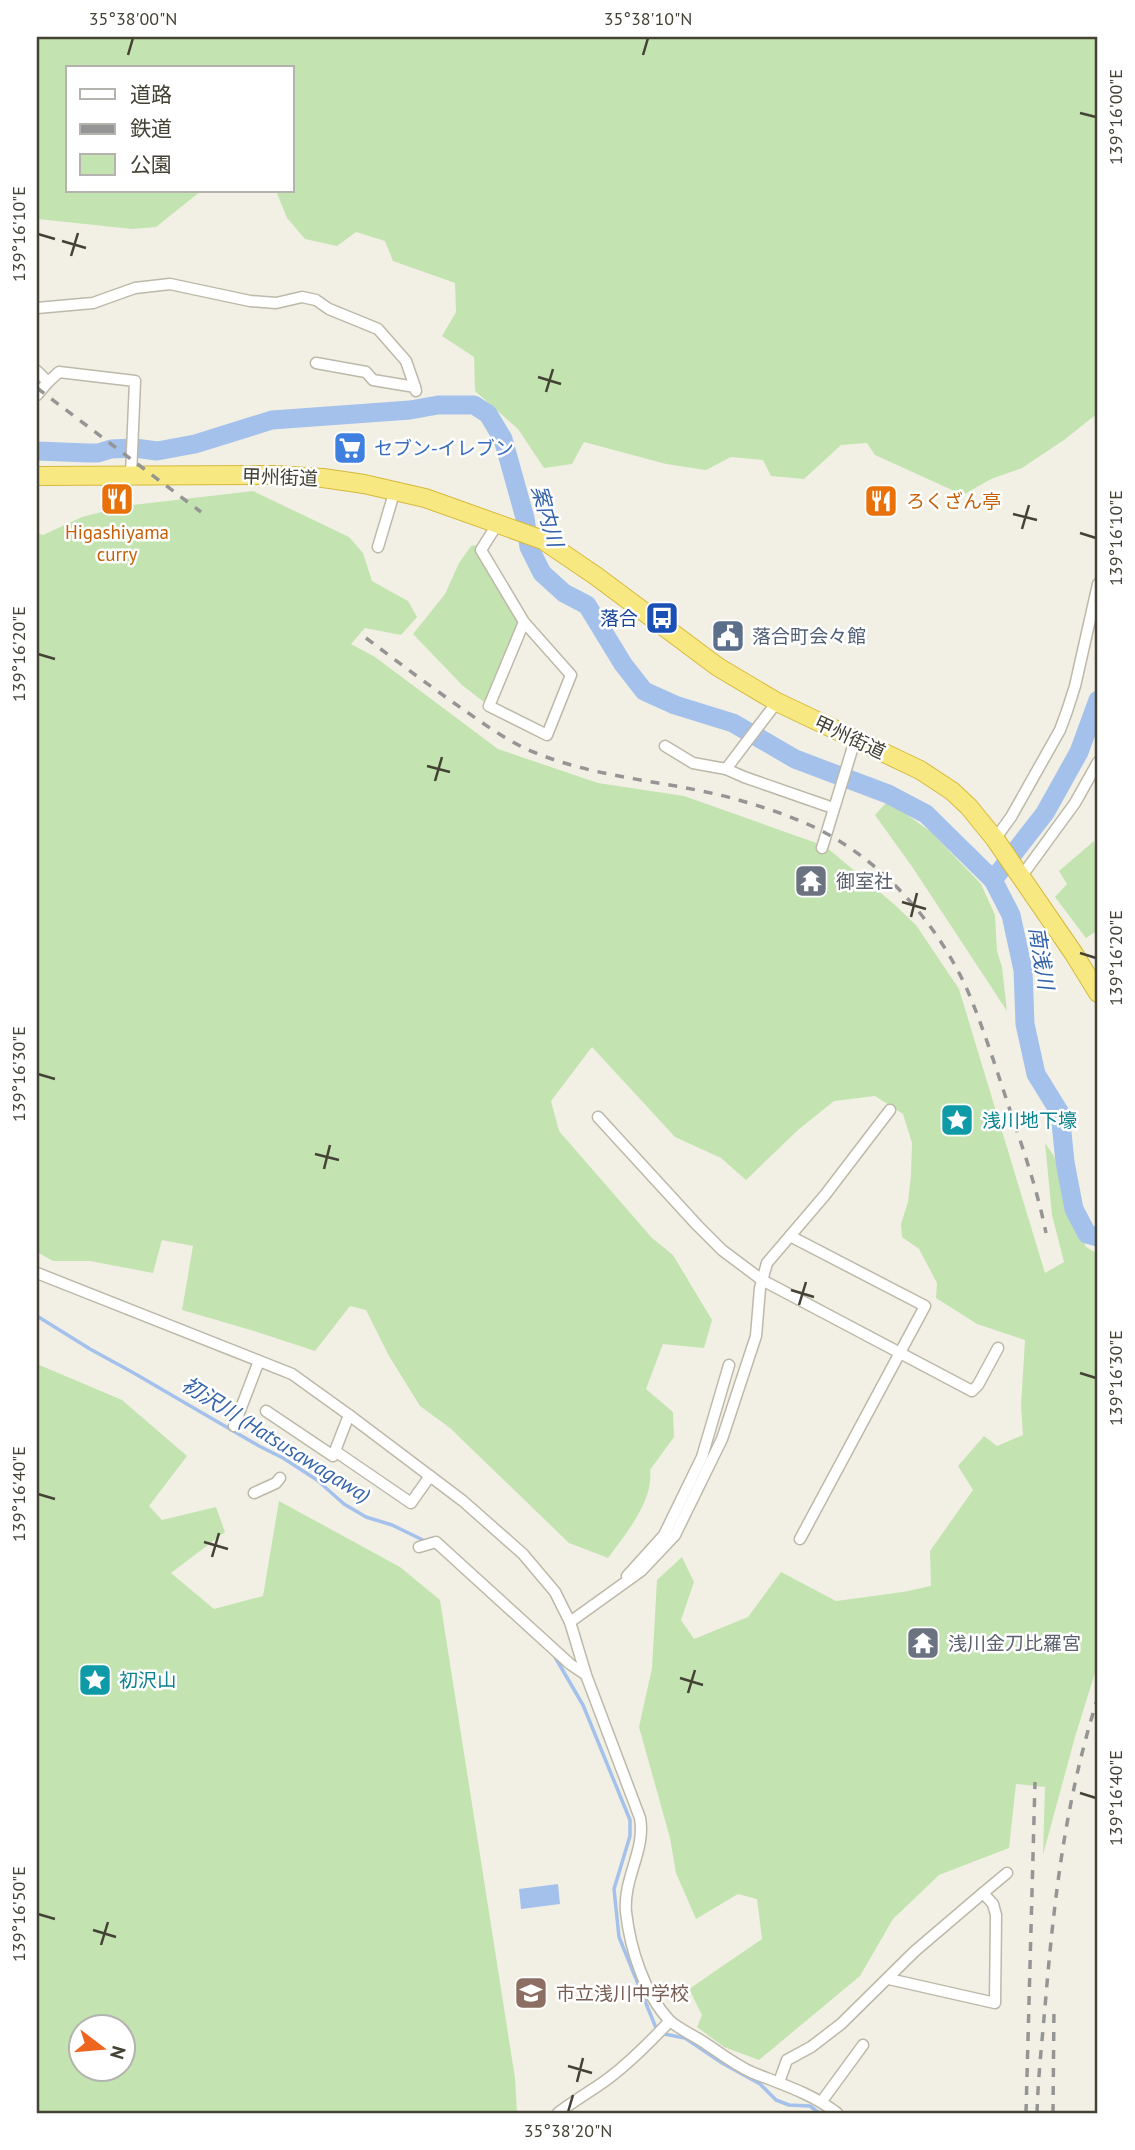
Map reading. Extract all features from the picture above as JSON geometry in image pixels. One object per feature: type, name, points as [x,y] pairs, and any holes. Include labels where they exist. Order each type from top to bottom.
[{"type":"highway","name":"甲州街道","points":[[37,476],[131,469],[323,478],[395,490],[453,507],[543,540],[718,667],[777,702],[920,769],[940,782],[969,807],[996,842],[1098,993]]},
{"type":"street","points":[[37,308],[93,303],[135,288],[170,285],[276,303],[302,297],[316,300],[329,309],[378,329],[406,361],[416,390],[373,380],[366,372],[316,363]]},
{"type":"street","points":[[37,371],[48,382]]},
{"type":"street","points":[[37,395],[59,372],[135,381],[131,469]]},
{"type":"street","points":[[378,547],[395,490]]},
{"type":"street","points":[[498,523],[481,550],[524,622],[571,675],[547,735],[489,706],[524,622]]},
{"type":"street","points":[[996,842],[1063,720],[1075,686],[1098,584]]},
{"type":"street","points":[[726,769],[777,702]]},
{"type":"street","points":[[822,848],[855,740]]},
{"type":"street","points":[[665,746],[693,764],[726,769],[833,807]]},
{"type":"street","points":[[1019,875],[1075,803],[1098,762]]},
{"type":"street","points":[[570,1622],[641,1571],[675,1535],[722,1439],[756,1336],[762,1280],[767,1263],[890,1110]]},
{"type":"street","points":[[598,1117],[722,1250],[762,1280],[972,1391],[998,1348]]},
{"type":"street","points":[[790,1236],[925,1306],[800,1539]]},
{"type":"street","points":[[37,1273],[292,1374],[463,1501],[523,1554],[555,1592],[570,1622],[586,1675],[640,1818],[641,1841],[628,1878],[625,1901],[639,1963],[651,1996],[669,2023],[692,2033],[736,2065],[822,2101],[837,2113]]},
{"type":"street","points":[[234,1426],[258,1361]]},
{"type":"street","points":[[621,1584],[664,1535],[708,1442],[729,1365]]},
{"type":"street","points":[[266,1411],[333,1456],[349,1415]]},
{"type":"street","points":[[335,1451],[411,1503],[430,1476]]},
{"type":"street","points":[[254,1493],[276,1483],[280,1478]]},
{"type":"street","points":[[419,1548],[436,1542],[570,1664],[586,1675]]},
{"type":"street","points":[[779,2082],[788,2060],[811,2047],[841,2024],[915,1951],[1007,1873]]},
{"type":"street","points":[[889,1979],[995,2003],[996,1915],[993,1904],[984,1894]]},
{"type":"street","points":[[561,2111],[608,2078],[669,2023]]},
{"type":"street","points":[[822,2101],[863,2045]]},
{"type":"street","points":[[561,2111],[579,2113]]},
{"type":"green space","points":[[37,37],[1098,37],[1098,413],[1022,468],[991,479],[963,495],[875,455],[867,443],[841,445],[804,479],[771,476],[763,460],[731,457],[706,470],[666,464],[584,442],[572,464],[544,468],[518,429],[475,391],[474,357],[442,336],[456,312],[455,283],[393,261],[385,241],[356,232],[337,246],[305,239],[287,218],[276,192],[294,192],[294,66],[66,66],[66,192],[200,192],[156,227],[132,229],[37,221]]},
{"type":"green space","points":[[253,491],[349,537],[363,553],[372,581],[408,601],[417,617],[401,635],[365,628],[351,644],[375,657],[498,749],[598,783],[684,796],[825,846],[895,905],[916,925],[959,989],[1045,1273],[1064,1262],[1052,1215],[1045,1143],[1054,1156],[1065,1201],[1086,1247],[1098,1254],[1098,1663],[1043,1855],[1045,1787],[1016,1784],[1009,1848],[939,1875],[893,1919],[860,1976],[759,2060],[724,2047],[697,2027],[702,2015],[689,1989],[762,1939],[757,1899],[738,1894],[696,1919],[676,1873],[670,1838],[639,1727],[652,1668],[657,1580],[682,1557],[694,1582],[681,1620],[694,1639],[748,1617],[781,1572],[836,1601],[931,1586],[930,1551],[973,1490],[958,1466],[984,1436],[997,1446],[1023,1435],[1021,1406],[1025,1340],[977,1324],[936,1298],[937,1283],[919,1249],[902,1237],[901,1224],[908,1202],[911,1175],[912,1143],[903,1114],[875,1096],[834,1101],[798,1130],[746,1180],[721,1158],[675,1137],[592,1047],[551,1101],[559,1131],[652,1238],[673,1255],[712,1320],[704,1348],[663,1344],[646,1389],[673,1412],[674,1437],[650,1470],[648,1493],[637,1516],[608,1558],[569,1543],[450,1428],[420,1406],[389,1356],[366,1310],[350,1306],[315,1351],[182,1310],[193,1246],[162,1240],[153,1273],[90,1261],[53,1261],[37,1252],[37,533],[43,535],[82,517],[124,506]]},
{"type":"green space","points":[[484,544],[524,622],[489,706],[462,685],[413,634],[445,594],[459,563],[471,546]]},
{"type":"green space","points":[[888,801],[931,832],[981,884],[995,915],[997,951],[1002,967],[1007,1011],[875,815]]},
{"type":"green space","points":[[1094,841],[1098,867],[1098,930],[1086,938],[1055,897],[1067,884],[1059,871]]},
{"type":"green space","points":[[37,1364],[122,1400],[187,1456],[149,1506],[162,1520],[216,1507],[225,1532],[171,1573],[214,1609],[263,1596],[279,1501],[400,1567],[440,1600],[515,2078],[517,2113],[40,2113],[37,2108]]},
{"type":"water","points":[[558,1884],[560,1904],[521,1909],[519,1889]]},
{"type":"waterway","name":"案内川","points":[[37,451],[98,453],[111,449],[135,448],[157,451],[195,444],[272,420],[410,410],[438,405],[474,405],[488,414],[503,439],[525,518],[529,547],[542,573],[564,593],[587,605],[623,664],[644,691],[675,705],[733,723],[795,759],[888,794],[926,814],[993,880],[1011,915],[1023,970],[1025,1024],[1036,1074],[1060,1113],[1065,1162],[1074,1209],[1087,1234],[1098,1237]]},
{"type":"waterway","name":"南浅川","points":[[993,880],[1045,813],[1079,752],[1098,700]]},
{"type":"waterway","name":"初沢川 (Hatsusawagawa)","points":[[37,1316],[283,1458],[317,1480],[344,1504],[366,1517],[392,1525],[427,1542]]},
{"type":"waterway","name":"初沢川 (Hatsusawagawa)","points":[[555,1657],[583,1705],[630,1820],[630,1836],[614,1889],[619,1937],[656,2028],[664,2034],[685,2038],[760,2084],[776,2100],[789,2105],[810,2106],[819,2113]]},
{"type":"railway","points":[[37,388],[201,512]]},
{"type":"railway","points":[[366,638],[481,722],[526,749],[587,769],[717,794],[776,812],[831,836],[873,865],[910,901],[926,921],[966,987],[1020,1141],[1046,1233]]},
{"type":"railway","points":[[1037,2113],[1057,1889],[1077,1774],[1098,1697]]},
{"type":"railway","points":[[1026,2113],[1035,1782]]},
{"type":"railway","points":[[1053,2113],[1054,2006]]},
{"type":"place","name":"セブン-イレブン","points":[[350,448]]},
{"type":"place","name":"Higashiyama curry","points":[[117,499]]},
{"type":"place","name":"ろくざん亭","points":[[881,501]]},
{"type":"place","name":"落合","points":[[662,618]]},
{"type":"place","name":"落合町会々館","points":[[728,636]]},
{"type":"place","name":"御室社","points":[[811,881]]},
{"type":"place","name":"浅川地下壕","points":[[957,1120]]},
{"type":"place","name":"浅川金刀比羅宮","points":[[923,1643]]},
{"type":"place","name":"初沢山","points":[[95,1680]]},
{"type":"place","name":"市立浅川中学校","points":[[531,1993]]}]
